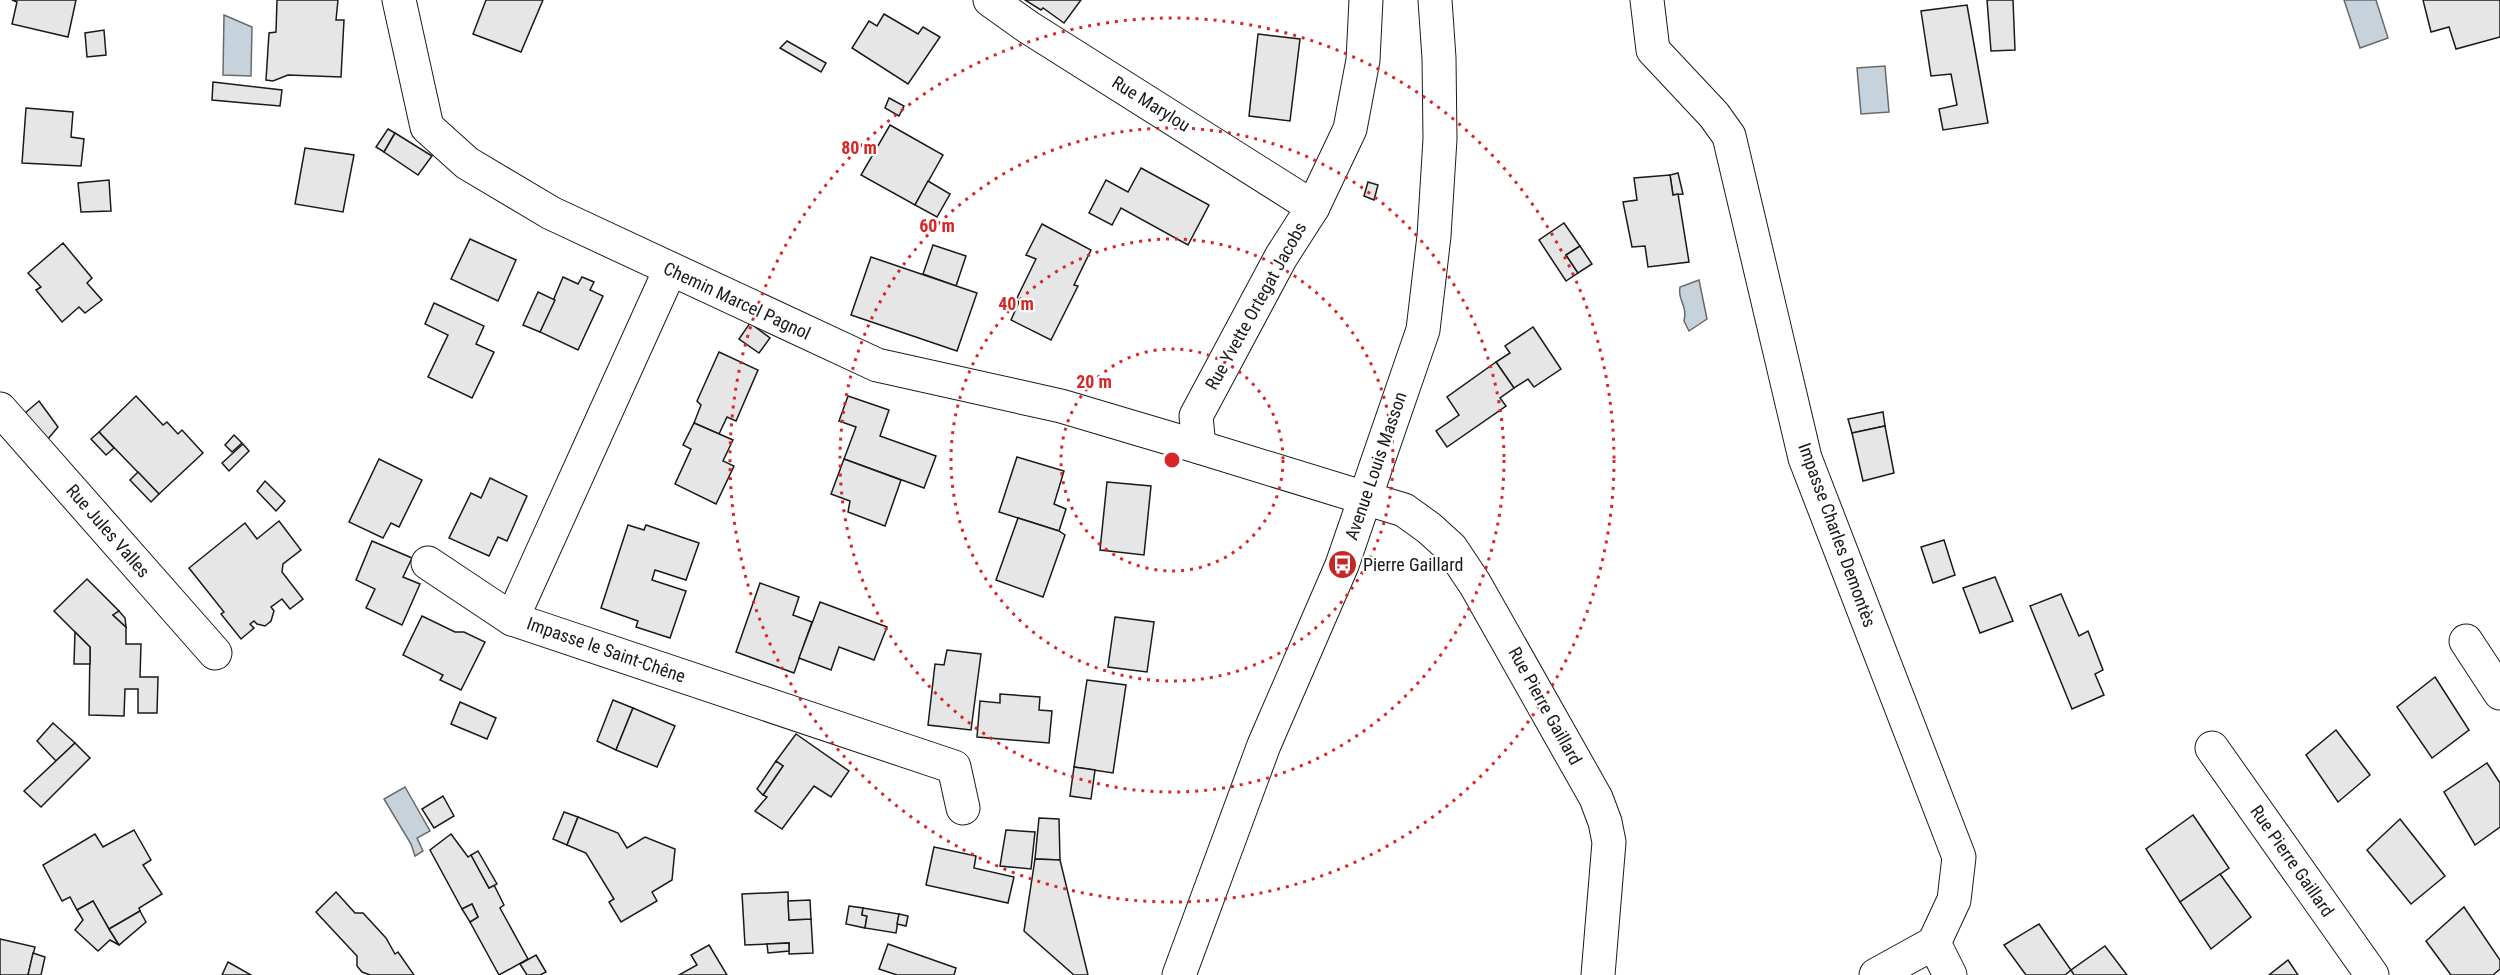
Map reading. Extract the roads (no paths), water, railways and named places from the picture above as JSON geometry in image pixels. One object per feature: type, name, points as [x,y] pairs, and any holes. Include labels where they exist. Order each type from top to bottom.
[{"type":"street","name":"Chemin Marcel Pagnol","points":[[399,0],[427,127],[467,163],[551,213],[877,365],[1061,406],[1199,447]]},
{"type":"street","name":"Rue Marylou","points":[[990,0],[1038,34],[1313,207]]},
{"type":"street","name":"Rue Yvette Ortegat Jacobs","points":[[1199,447],[1196,416],[1281,257],[1313,207],[1350,129],[1363,60],[1366,0]]},
{"type":"street","name":"Avenue Louis Masson","points":[[1179,975],[1264,745],[1334,586],[1366,500],[1423,330],[1434,236],[1440,138],[1439,58],[1435,0]]},
{"type":"street","name":"Impasse Charles Demontès","points":[[1647,0],[1653,50],[1714,115],[1729,135],[1805,458],[1959,857],[1954,900],[1934,943]]},
{"type":"street","name":"Impasse le Saint-Chêne","points":[[670,270],[512,619],[954,767],[963,808]]},
{"type":"street","name":"Rue Jules Valles","points":[[0,409],[215,653]]},
{"type":"street","points":[[1199,447],[1366,500]]},
{"type":"street","name":"Rue Pierre Gaillard","points":[[1366,500],[1404,510],[1451,548],[1505,634],[1596,798],[1605,822],[1609,842],[1598,975]]},
{"type":"street","points":[[428,563],[512,619]]},
{"type":"street","points":[[2466,641],[2500,693]]},
{"type":"street","name":"Rue Pierre Gaillard","points":[[2212,748],[2372,975]]},
{"type":"street","points":[[1876,975],[1934,943],[1950,975]]},
{"type":"place","name":"Pierre Gaillard","points":[[1342,565]]}]
